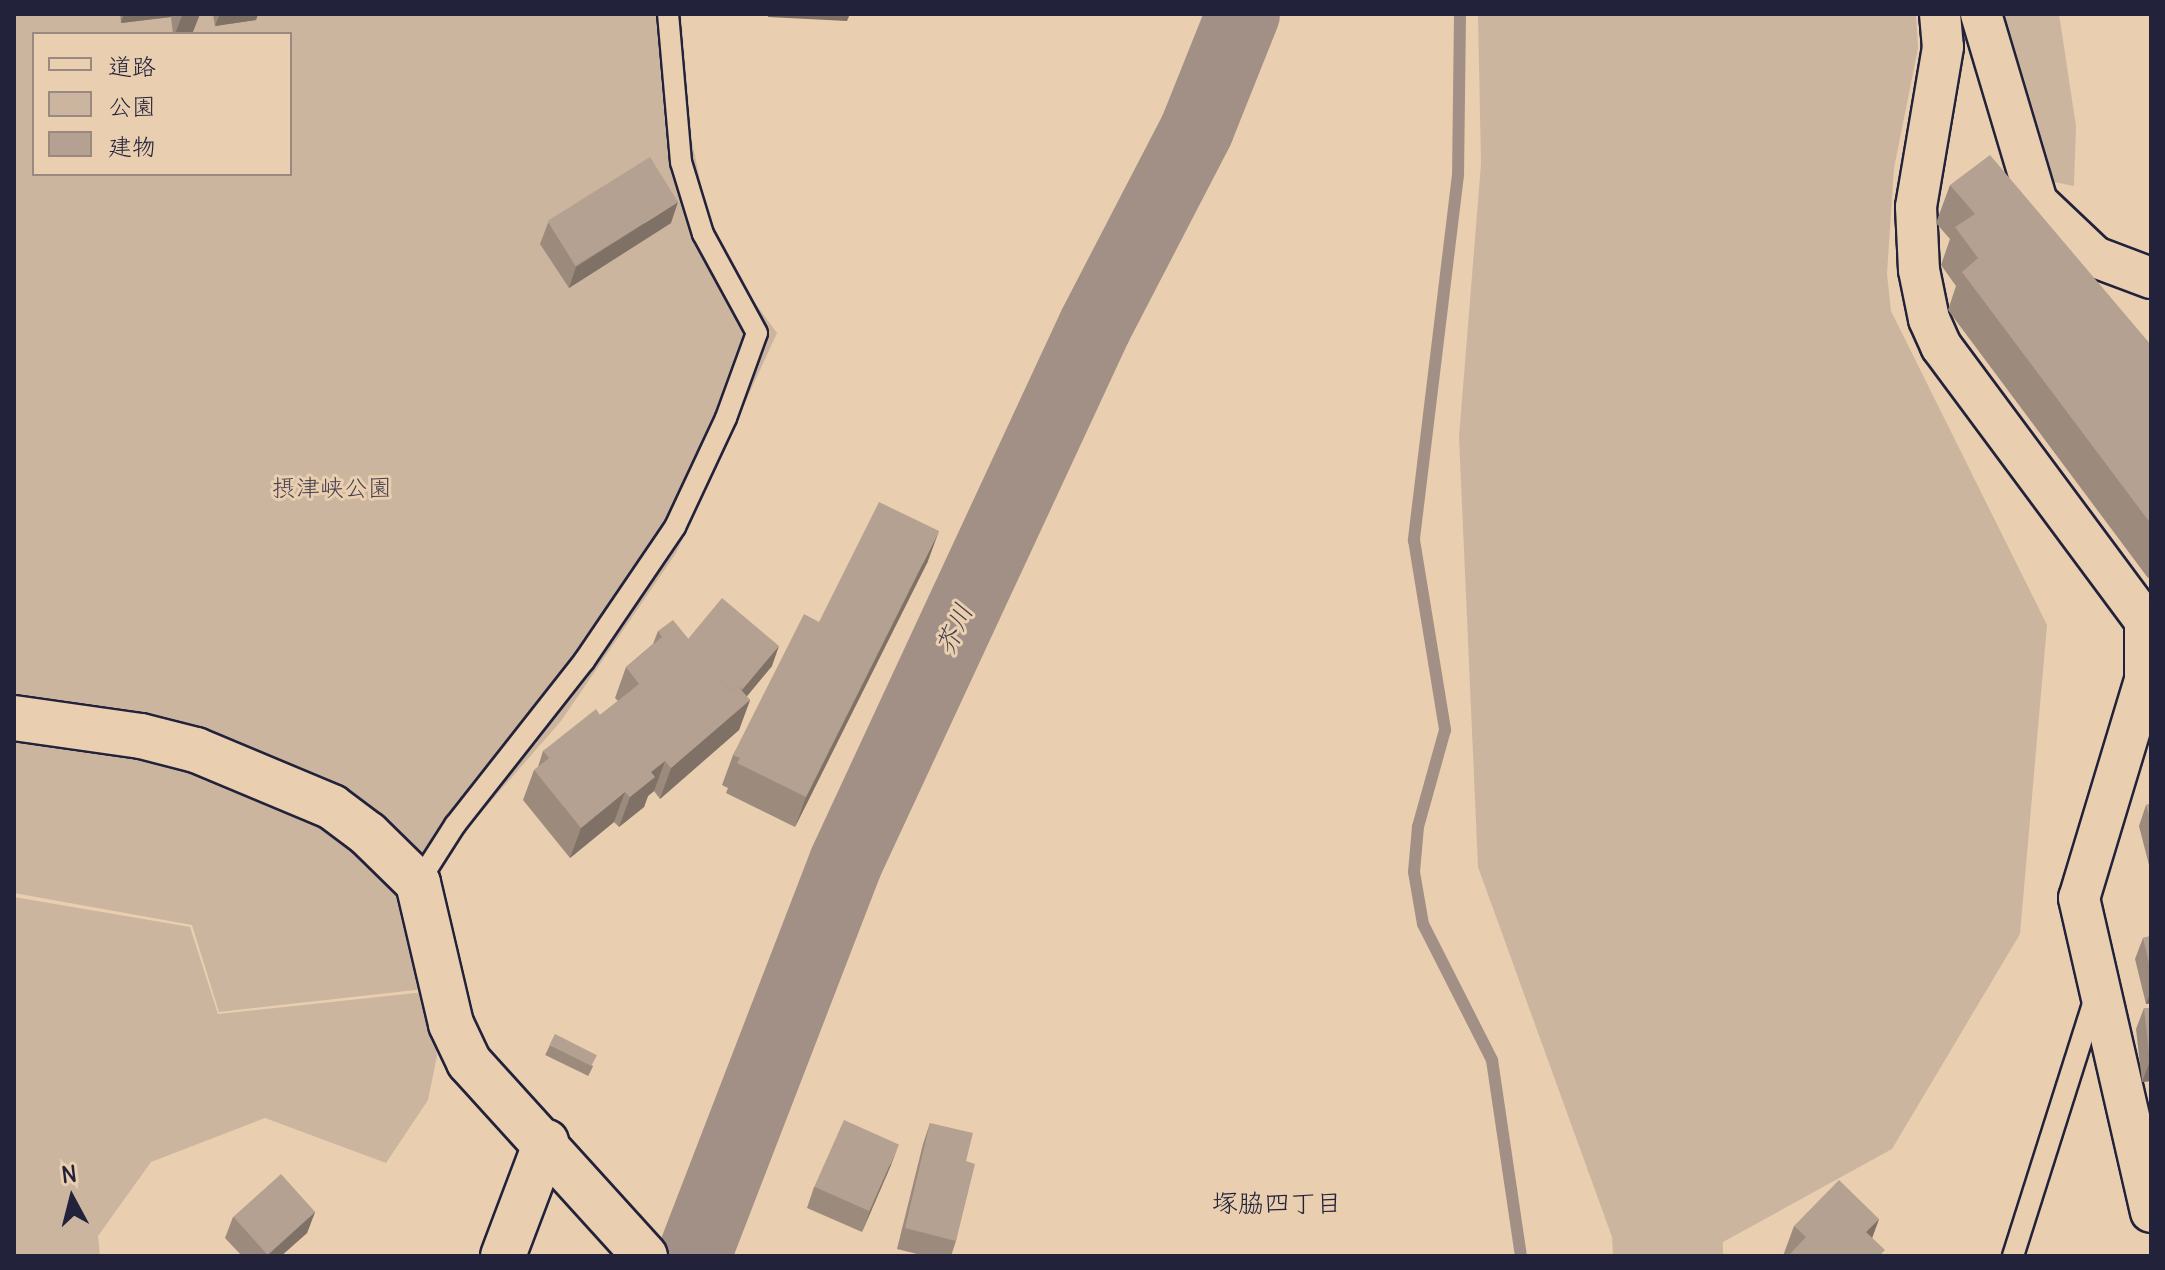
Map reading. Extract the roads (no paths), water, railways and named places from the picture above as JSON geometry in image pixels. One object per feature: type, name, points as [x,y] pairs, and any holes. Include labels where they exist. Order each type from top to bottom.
[{"type":"street","points":[[1940,14],[1943,47],[1916,207],[1919,270],[1929,319],[1941,346],[2148,620],[2145,680],[2079,898],[2099,985],[2138,1102],[2151,1212]]},
{"type":"street","points":[[1981,14],[2037,202],[2095,257],[2151,278]]},
{"type":"street","points":[[14,718],[141,736],[257,773],[332,807],[418,883],[459,1046],[481,1079],[546,1142],[586,1193],[645,1256]]},
{"type":"street","points":[[511,1236],[546,1142]]},
{"type":"street","points":[[511,1236],[549,1196],[586,1193]]},
{"type":"lane","points":[[418,883],[455,825],[584,661],[675,527],[726,418],[757,333],[703,234],[681,162],[668,14]]},
{"type":"lane","points":[[2013,1256],[2099,985]]},
{"type":"waterway","name":"芥川","points":[[694,1256],[846,862],[1095,326],[1197,129],[1243,14]]},
{"type":"waterway","points":[[1460,14],[1458,175],[1414,540],[1445,730],[1418,827],[1414,872],[1423,924],[1492,1060],[1521,1256]]},
{"type":"district","name":"塚脇四丁目","points":[[1277,1203]]},
{"type":"park label","name":"摂津峡公園","points":[[332,488]]}]
